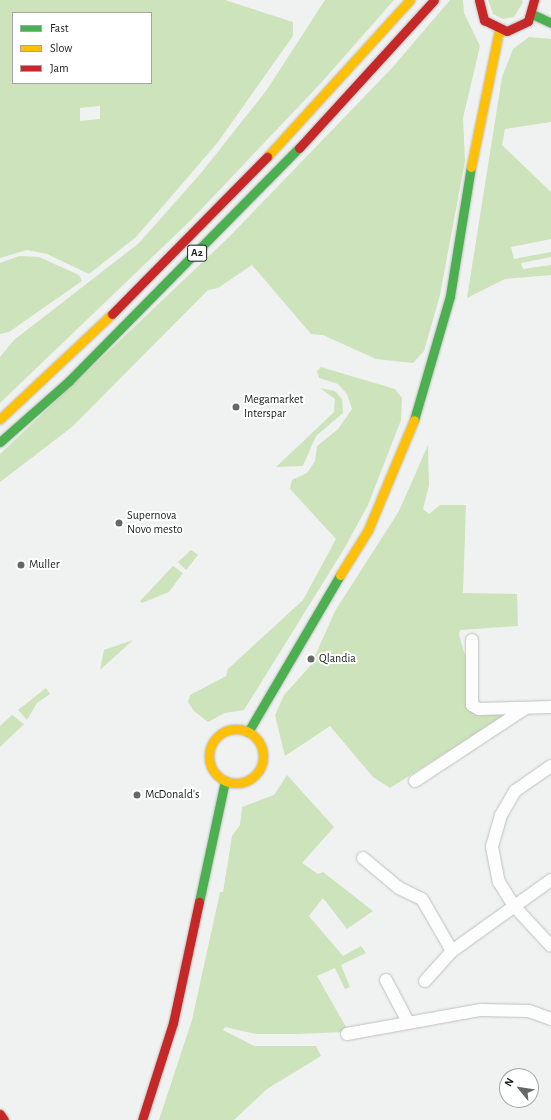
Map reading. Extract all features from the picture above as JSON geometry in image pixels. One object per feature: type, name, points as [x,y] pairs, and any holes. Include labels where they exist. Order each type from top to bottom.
[{"type":"main road","name":"A2","points":[[0,420],[57,368],[250,176],[373,43],[410,0]]},
{"type":"main road","name":"A2","points":[[0,442],[74,376],[228,223],[386,56],[434,0]]},
{"type":"main road","points":[[479,0],[484,20],[499,30],[522,26],[532,14],[534,0]]},
{"type":"main road","points":[[532,14],[551,23]]},
{"type":"main road","points":[[248,732],[282,668],[368,530],[412,428],[450,296],[481,107],[499,30]]},
{"type":"main road","points":[[225,732],[248,732],[261,745],[260,768],[243,782],[225,781],[212,769],[210,751],[213,743],[225,732]]},
{"type":"main road","points":[[142,1120],[173,1023],[225,781]]},
{"type":"main road","points":[[0,1114],[4,1120]]},
{"type":"street","points":[[472,640],[472,705],[479,709],[551,707]]},
{"type":"street","points":[[415,781],[525,708]]},
{"type":"street","points":[[551,766],[515,791],[496,830],[493,861],[499,882],[514,906],[551,946]]},
{"type":"street","points":[[363,858],[399,888],[422,899],[452,951]]},
{"type":"street","points":[[425,981],[452,951],[551,880]]},
{"type":"street","points":[[386,980],[407,1020]]},
{"type":"street","points":[[347,1034],[365,1028],[391,1027],[407,1020],[481,1010],[529,1011],[551,1019]]},
{"type":"green space","points":[[0,0],[225,0],[293,22],[293,36],[218,142],[136,237],[89,274],[47,254],[27,250],[0,258]],"holes":[[[100,106],[100,119],[80,121],[80,108]]]},
{"type":"green space","points":[[325,0],[394,0],[321,83],[191,220],[0,403],[0,357],[14,340],[139,243],[201,173],[266,91]]},
{"type":"green space","points":[[450,0],[463,0],[464,13],[480,46],[463,118],[465,161],[440,295],[424,351],[413,363],[376,359],[323,335],[311,334],[252,265],[218,288],[208,290],[72,427],[0,482],[0,454],[229,237],[392,68]]},
{"type":"green space","points":[[488,0],[522,0],[523,2],[514,17],[503,19],[493,14]]},
{"type":"green space","points":[[529,37],[551,39],[551,122],[505,129],[502,145],[551,192],[551,239],[511,247],[514,259],[551,252],[551,257],[521,263],[523,269],[551,265],[551,275],[505,279],[467,298],[502,77],[513,49]]},
{"type":"green space","points":[[19,256],[39,257],[79,275],[82,281],[9,332],[0,334],[0,263]]},
{"type":"green space","points":[[321,367],[395,389],[402,398],[401,420],[368,505],[344,549],[244,710],[225,713],[208,722],[194,711],[188,702],[190,695],[226,676],[228,669],[303,600],[336,539],[290,489],[292,480],[307,473],[315,461],[317,446],[338,429],[352,409],[347,394],[338,384],[319,378],[317,371]]},
{"type":"green space","points":[[320,388],[335,391],[342,399],[343,413],[316,436],[303,466],[276,467],[334,412],[335,399]]},
{"type":"green space","points":[[428,445],[429,485],[423,509],[429,514],[440,505],[466,505],[463,593],[517,594],[518,626],[460,630],[459,635],[468,665],[468,704],[510,712],[390,788],[373,777],[330,726],[285,756],[275,715],[284,695],[311,665],[335,611],[399,511]]},
{"type":"green space","points":[[191,550],[198,555],[186,570],[178,562]]},
{"type":"green space","points":[[173,566],[183,573],[169,592],[142,603],[140,601]]},
{"type":"green space","points":[[133,640],[110,661],[100,670],[104,650]]},
{"type":"green space","points":[[46,688],[50,694],[37,703],[27,720],[18,710]]},
{"type":"green space","points":[[12,715],[24,724],[0,747],[0,726]]},
{"type":"green space","points":[[287,775],[334,827],[302,863],[318,874],[323,872],[373,911],[347,929],[323,898],[309,916],[343,956],[361,946],[366,953],[341,965],[350,987],[345,989],[335,968],[317,976],[346,1027],[344,1032],[256,1034],[225,1027],[223,1030],[254,1046],[316,1046],[321,1056],[267,1089],[234,1120],[159,1120],[192,1020],[220,892],[223,892],[232,836],[240,825],[242,807],[274,795]]},
{"type":"traffic: fast","points":[[532,14],[551,23]]},
{"type":"traffic: fast","points":[[0,442],[69,381],[299,148]]},
{"type":"traffic: fast","points":[[414,420],[450,296],[471,167]]},
{"type":"traffic: fast","points":[[248,732],[340,575]]},
{"type":"traffic: fast","points":[[199,902],[225,781]]},
{"type":"traffic: slow","points":[[267,157],[410,0]]},
{"type":"traffic: slow","points":[[471,167],[499,30]]},
{"type":"traffic: slow","points":[[0,419],[112,314]]},
{"type":"traffic: slow","points":[[340,575],[368,530],[414,420]]},
{"type":"traffic: slow","points":[[236,729],[246,731],[255,737],[261,746],[263,756],[261,766],[255,775],[246,781],[236,783],[226,781],[217,775],[211,766],[209,756],[211,746],[217,737],[226,731],[236,729]]},
{"type":"traffic: jam","points":[[299,148],[434,0]]},
{"type":"traffic: jam","points":[[479,0],[484,20],[507,31],[528,21],[534,0]]},
{"type":"traffic: jam","points":[[112,314],[267,157]]},
{"type":"traffic: jam","points":[[142,1120],[173,1023],[199,902]]},
{"type":"traffic: jam","points":[[0,1114],[4,1120]]},
{"type":"place","name":"Megamarket Interspar","points":[[236,407]]},
{"type":"place","name":"Supernova Novo mesto","points":[[119,523]]},
{"type":"place","name":"Muller","points":[[21,565]]},
{"type":"place","name":"Qlandia","points":[[311,659]]},
{"type":"place","name":"McDonald's","points":[[137,795]]}]
